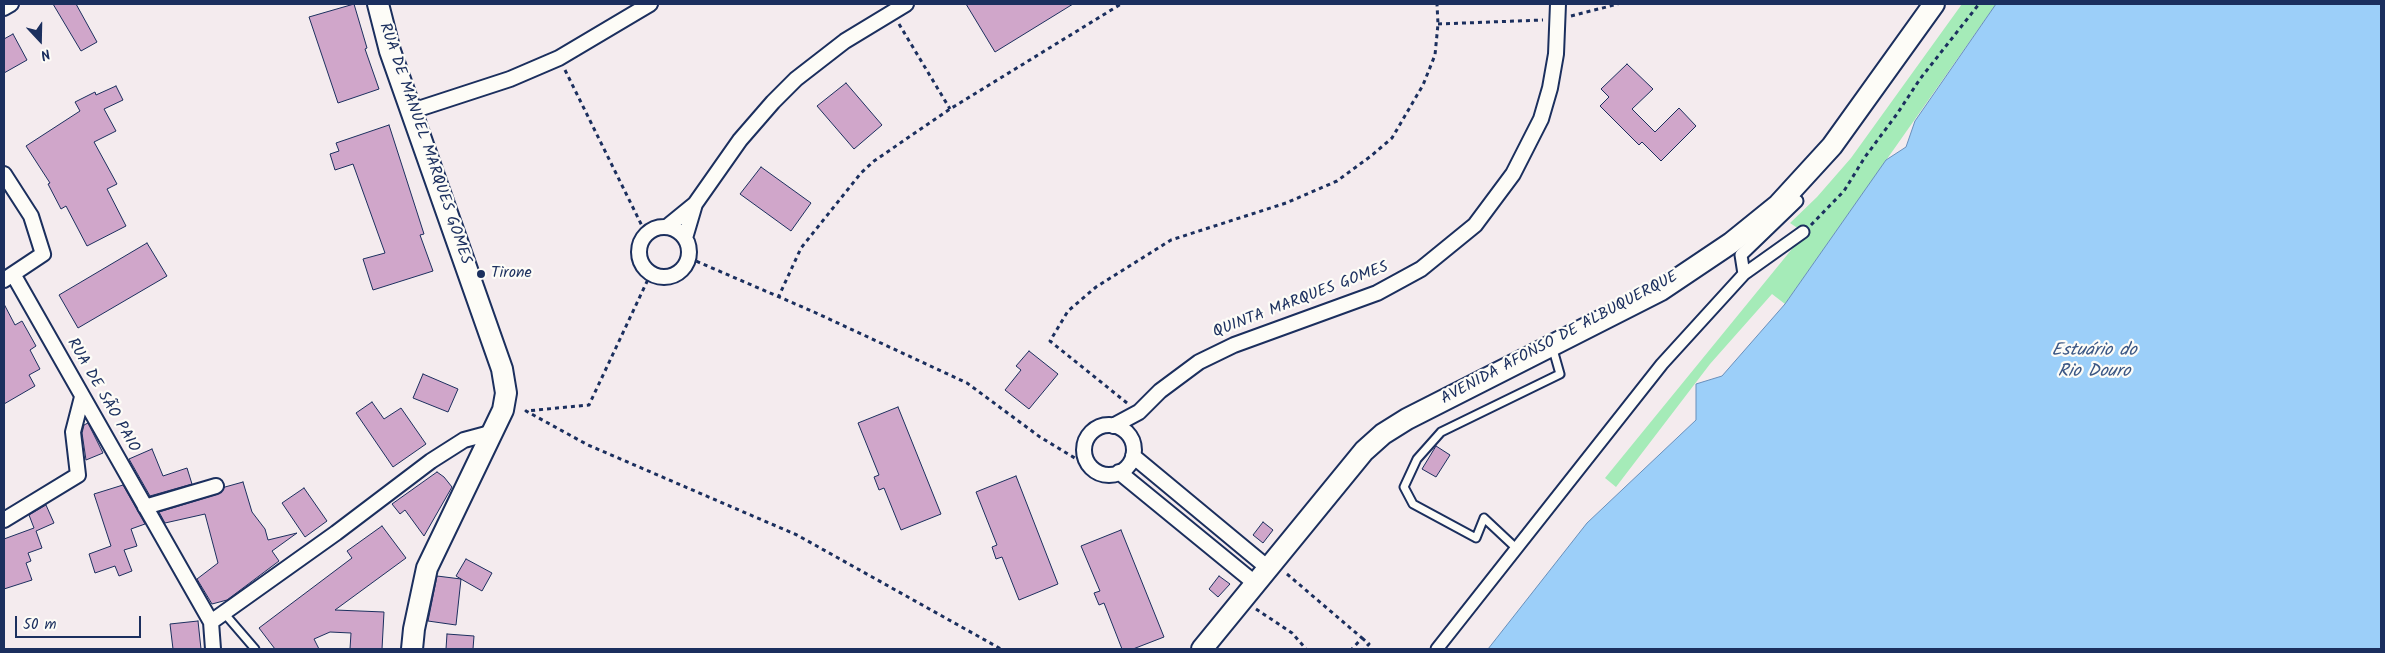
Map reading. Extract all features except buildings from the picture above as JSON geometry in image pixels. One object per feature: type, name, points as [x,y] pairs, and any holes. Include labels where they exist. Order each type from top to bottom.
[{"type":"main road","name":"RUA DE MANUEL MARQUES GOMES","points":[[378,4],[390,51],[504,377],[505,401],[427,568],[414,629],[412,649]]},
{"type":"main road","name":"AVENIDA AFONSO DE ALBUQUERQUE","points":[[1202,649],[1243,600],[1270,575],[1364,451],[1383,434],[1406,419],[1661,290],[1731,243],[1778,205],[1832,146],[1934,4]]},
{"type":"street","points":[[4,8],[11,4]]},
{"type":"street","points":[[412,111],[510,79],[559,58],[650,4]]},
{"type":"street","points":[[668,226],[676,229],[685,238],[690,250],[685,266],[671,276],[662,277],[651,273],[642,264],[639,257],[641,240],[646,234],[652,229],[668,226],[695,204],[740,140],[778,96],[832,50],[906,4]]},
{"type":"street","name":"QUINTA MARQUES GOMES","points":[[1093,469],[1084,455],[1086,439],[1098,428],[1114,426],[1139,412],[1160,391],[1198,362],[1234,345],[1377,293],[1421,269],[1475,225],[1513,174],[1541,119],[1550,88],[1556,54],[1558,4]]},
{"type":"street","name":"RUA DE SÃO PAIO","points":[[4,174],[31,216],[43,254],[8,277],[82,397],[211,622],[212,649]]},
{"type":"street","points":[[1744,274],[1741,255],[1797,201]]},
{"type":"street","points":[[685,238],[695,204]]},
{"type":"street","points":[[1437,649],[1662,364],[1744,274],[1803,232]]},
{"type":"street","points":[[4,520],[78,475],[73,432],[82,397]]},
{"type":"street","points":[[1093,469],[1106,474],[1119,472],[1130,463],[1132,440],[1139,412]]},
{"type":"street","points":[[1114,426],[1121,428],[1132,440]]},
{"type":"street","points":[[211,622],[336,533],[431,461],[464,440],[490,433]]},
{"type":"street","points":[[1132,456],[1270,575]]},
{"type":"street","points":[[1119,472],[1270,575]]},
{"type":"street","points":[[145,507],[216,486]]},
{"type":"lane","points":[[1516,548],[1484,518],[1476,538],[1413,504],[1404,487],[1416,459],[1441,432],[1560,374],[1552,346]]},
{"type":"lane","points":[[224,613],[255,649]]},
{"type":"path","points":[[778,298],[801,248],[861,173],[888,150],[950,109],[1121,4]]},
{"type":"path","points":[[1139,412],[1050,341],[1068,311],[1096,287],[1171,240],[1286,203],[1336,181],[1371,156],[1392,138],[1423,85],[1435,55],[1438,24],[1437,4]]},
{"type":"path","points":[[1438,24],[1558,20],[1618,4]]},
{"type":"path","points":[[1803,232],[1819,219],[1844,191],[1865,157],[1920,79],[1979,4]]},
{"type":"path","points":[[892,12],[950,109]]},
{"type":"path","points":[[559,58],[646,234]]},
{"type":"path","points":[[689,258],[814,312],[967,383],[1040,437],[1093,469]]},
{"type":"path","points":[[651,273],[589,405],[526,412],[588,445],[797,535],[1001,649]]},
{"type":"path","points":[[1270,575],[1362,638],[1368,644],[1364,649]]},
{"type":"path","points":[[1243,600],[1292,633],[1306,649]]},
{"type":"path","points":[[1352,649],[1362,638]]},
{"type":"green space","points":[[1962,4],[1996,4],[1785,304],[1772,294],[1710,364],[1616,487],[1605,478],[1805,233],[1790,223],[1817,197],[1851,158]]},
{"type":"water","name":"Estuário do Rio Douro","points":[[1996,4],[2381,4],[2381,649],[1488,649],[1587,523],[1696,420],[1696,384],[1722,376],[1785,304],[1886,160],[1906,147],[1915,121]]},
{"type":"place","name":"Tirone","points":[[481,274]]}]
